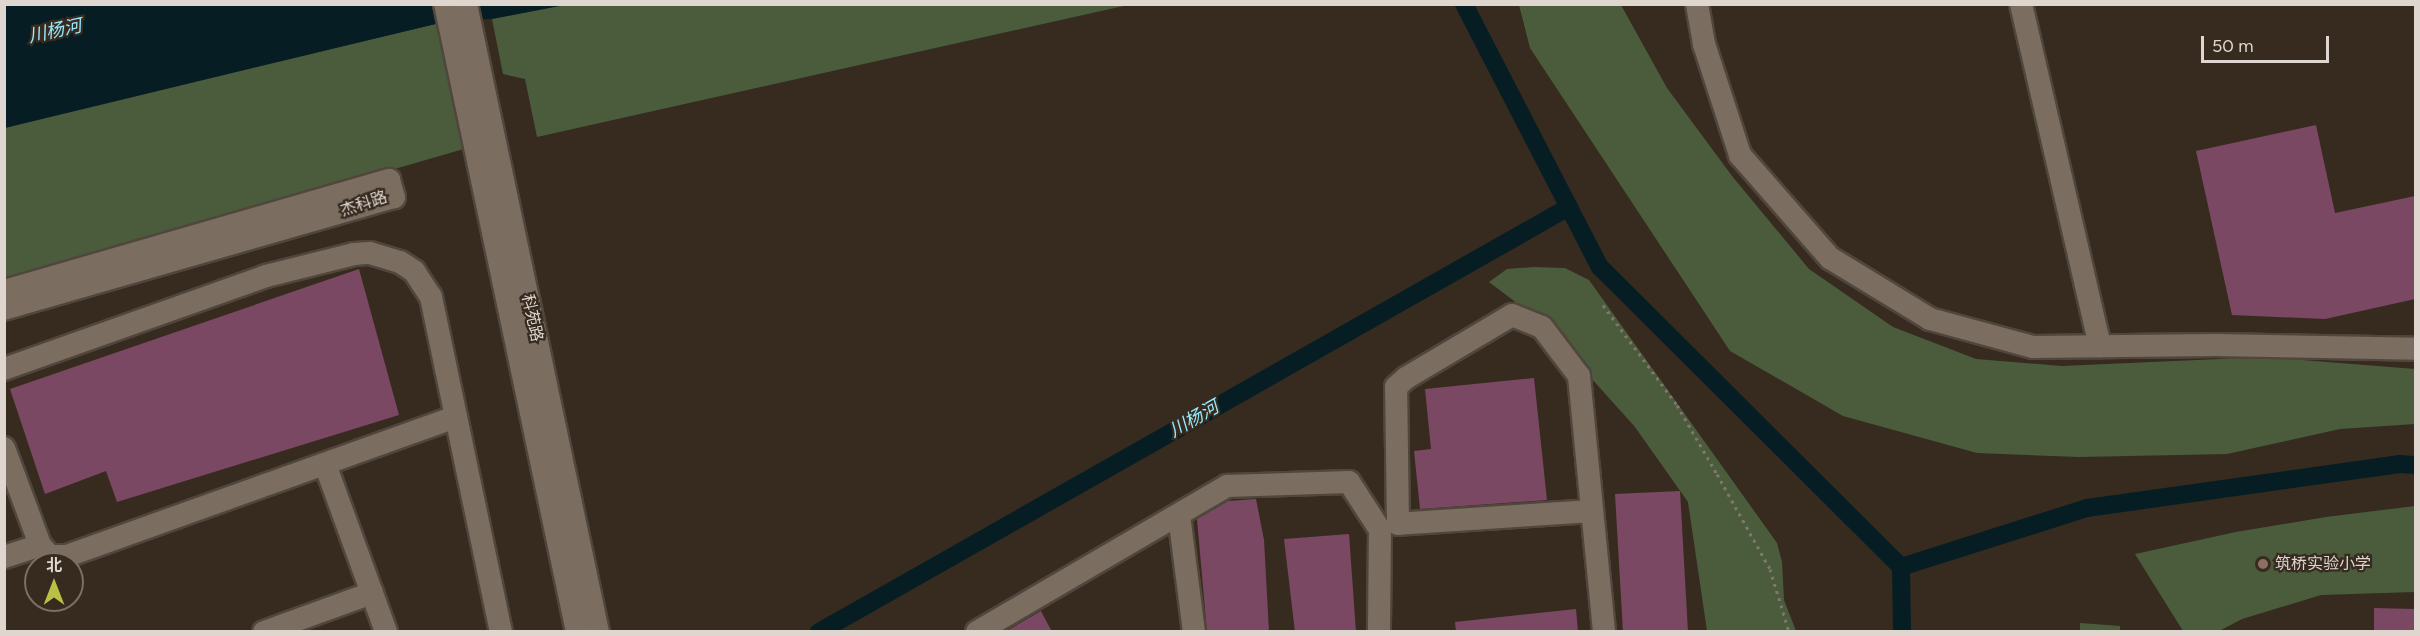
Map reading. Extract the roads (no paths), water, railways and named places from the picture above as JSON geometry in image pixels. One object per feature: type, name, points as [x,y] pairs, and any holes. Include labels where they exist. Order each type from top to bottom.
[{"type":"street","name":"科苑路","points":[[445,4],[499,214],[598,632]]},
{"type":"street","name":"科苑路","points":[[466,4],[499,214],[577,632]]},
{"type":"street","points":[[1696,4],[1704,44],[1740,154],[1830,258],[1930,319],[2033,347],[2216,345],[2415,349]]},
{"type":"street","points":[[2021,4],[2100,346]]},
{"type":"street","name":"杰科路","points":[[4,291],[389,180],[394,197],[4,309]]},
{"type":"street","points":[[4,369],[237,285],[354,254],[370,253],[400,262],[414,271],[424,283],[431,297],[501,632]]},
{"type":"street","points":[[1592,512],[1398,524],[1396,387],[1406,378],[1512,315],[1542,327],[1579,376],[1604,632]]},
{"type":"street","points":[[4,448],[40,545],[50,556],[67,556],[456,417]]},
{"type":"street","points":[[325,464],[386,632]]},
{"type":"street","points":[[977,632],[1227,486],[1349,482],[1380,530],[1379,632]]},
{"type":"street","points":[[1179,515],[1194,632]]},
{"type":"street","points":[[4,557],[40,545]]},
{"type":"street","points":[[264,632],[372,593]]},
{"type":"water","points":[[4,5],[565,5],[492,19],[448,21],[5,128]]},
{"type":"waterway","points":[[1464,4],[1600,267],[1901,567],[2087,508],[2400,464],[2416,465]]},
{"type":"waterway","name":"川杨河","points":[[819,632],[1569,207]]},
{"type":"waterway","points":[[1901,567],[1902,632]]},
{"type":"place","name":"筑桥实验小学","points":[[2263,564]]}]
